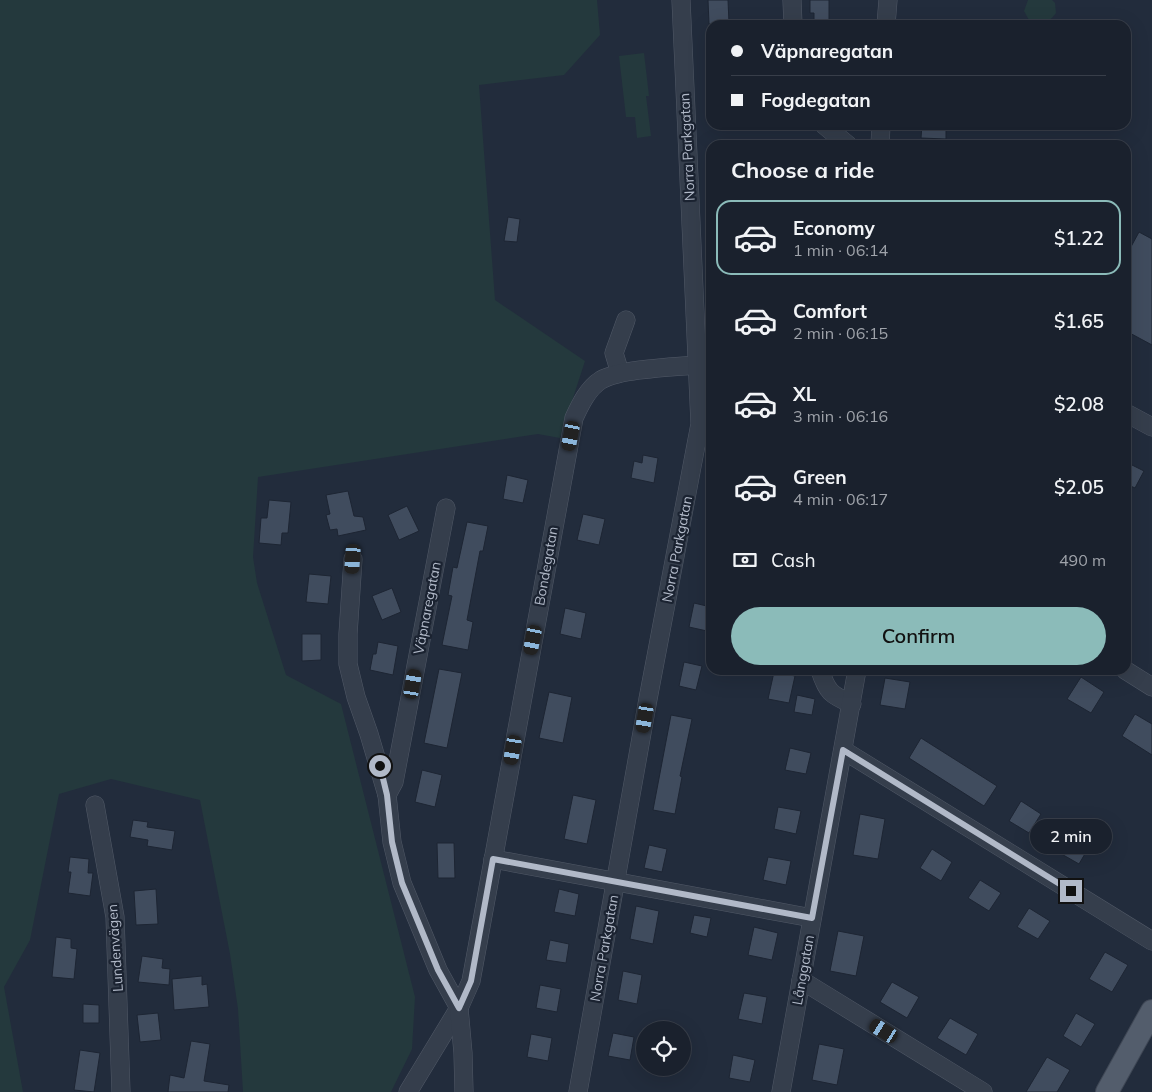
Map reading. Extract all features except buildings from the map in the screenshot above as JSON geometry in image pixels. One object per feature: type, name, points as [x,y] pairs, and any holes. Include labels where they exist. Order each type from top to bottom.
[{"type":"main road","points":[[1107,1092],[1152,1011]]},
{"type":"street","name":"Norra Parkgatan","points":[[578,1092],[646,709],[700,424],[681,0]]},
{"type":"street","points":[[792,0],[793,20]]},
{"type":"street","points":[[886,20],[888,0]]},
{"type":"street","points":[[830,130],[842,140]]},
{"type":"street","points":[[620,373],[614,353],[626,320]]},
{"type":"street","name":"Bondegatan","points":[[464,1092],[459,1008],[471,981],[574,418],[584,399],[600,381],[620,373],[696,365]]},
{"type":"street","points":[[1131,416],[1152,427]]},
{"type":"street","points":[[700,424],[706,432]]},
{"type":"street","name":"Väpnaregatan","points":[[387,795],[394,782],[446,508]]},
{"type":"street","name":"Väpnaregatan","points":[[353,559],[348,664],[356,698],[380,766],[387,795],[392,842],[402,883],[438,970],[459,1008]]},
{"type":"street","points":[[1131,674],[1152,687]]},
{"type":"street","points":[[822,675],[825,686],[838,698],[852,704]]},
{"type":"street","name":"Långgatan","points":[[781,1092],[856,675]]},
{"type":"street","points":[[843,750],[1152,941]]},
{"type":"street","name":"Lundenvägen","points":[[95,805],[115,917],[121,1092]]},
{"type":"street","points":[[493,859],[812,918]]},
{"type":"street","points":[[801,980],[983,1092]]},
{"type":"street","points":[[408,1092],[459,1008]]},
{"type":"green space","points":[[0,0],[597,0],[600,35],[564,75],[479,85],[495,300],[585,361],[560,438],[538,434],[258,477],[253,557],[257,583],[286,675],[341,704],[415,997],[412,1049],[391,1092],[243,1092],[238,1009],[230,954],[200,800],[111,779],[59,794],[30,940],[4,987],[23,1092],[0,1092]]},
{"type":"green space","points":[[1028,0],[1052,0],[1055,3],[1056,13],[1050,20],[1029,20],[1024,11]]},
{"type":"green space","points":[[644,53],[649,96],[646,96],[651,136],[637,138],[635,117],[626,117],[619,56]]},
{"type":"route","points":[[380,766],[387,795],[392,842],[402,883],[438,970],[459,1008],[471,981],[493,859],[812,918],[843,750],[1071,891]]}]
